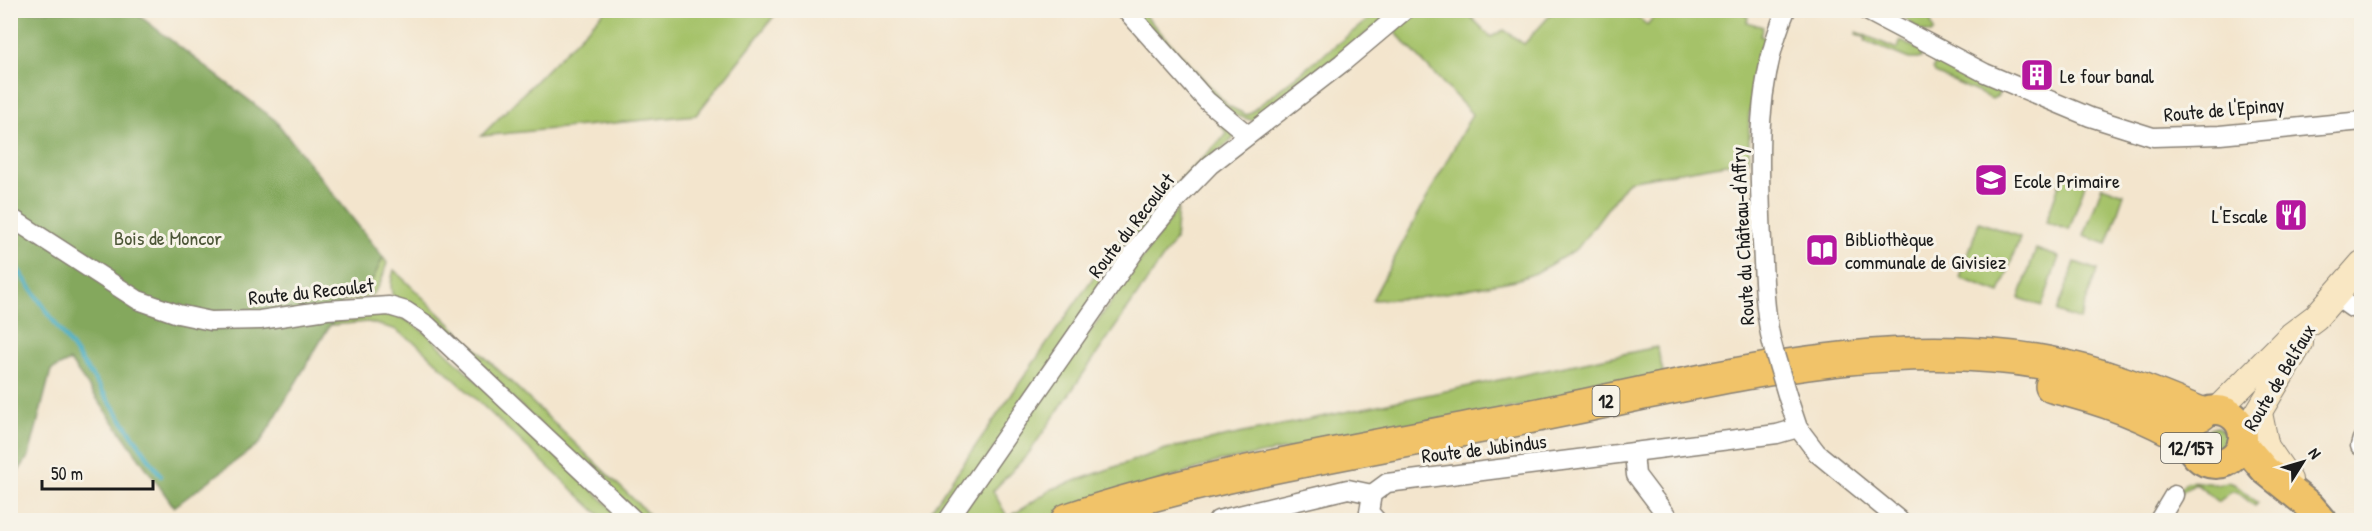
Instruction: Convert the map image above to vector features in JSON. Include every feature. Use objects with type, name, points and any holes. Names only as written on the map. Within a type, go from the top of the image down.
[{"type":"highway","name":"12","points":[[1068,520],[1177,488],[1293,462],[1759,369],[1864,356],[1944,354],[2045,363],[2104,376],[2202,421]]},
{"type":"highway","name":"12","points":[[1123,520],[1276,484],[1729,396],[1821,380],[1867,375],[1959,373],[2038,383],[2115,404],[2158,422],[2202,421]]},
{"type":"main road","name":"Route de Belfaux","points":[[2238,448],[2275,382],[2316,317],[2361,264]]},
{"type":"main road","name":"Route de Belfaux","points":[[2202,421],[2292,335],[2316,317]]},
{"type":"main road","name":"12/157","points":[[2238,448],[2216,465],[2200,460],[2191,450],[2202,421],[2228,413],[2237,421],[2238,448],[2257,481],[2311,516]]},
{"type":"main road","points":[[2259,413],[2262,435],[2269,452],[2311,516]]},
{"type":"street","points":[[1126,10],[1207,101],[1248,135]]},
{"type":"street","name":"Route du Recoulet","points":[[948,520],[1139,245],[1178,198],[1210,165],[1342,63],[1405,10]]},
{"type":"street","name":"Route du Château-d'Affry","points":[[1786,10],[1766,76],[1759,129],[1758,164],[1769,333],[1798,428],[1817,453],[1899,520]]},
{"type":"street","name":"Route de l'Epinay","points":[[1865,10],[1985,73],[2066,108],[2153,137],[2220,135],[2361,121]]},
{"type":"street","name":"Route du Recoulet","points":[[10,217],[138,300],[178,314],[211,321],[260,320],[327,310],[380,306],[406,311],[427,325],[634,520]]},
{"type":"street","points":[[2335,296],[2352,308],[2361,311]]},
{"type":"street","name":"Route de Jubindus","points":[[1372,494],[1387,483],[1777,434],[1798,428]]},
{"type":"street","points":[[1634,452],[1636,475],[1670,520]]},
{"type":"street","points":[[1218,520],[1348,489],[1372,494],[1369,512],[1376,520]]},
{"type":"street","points":[[2159,520],[2174,495]]},
{"type":"green space","name":"Bois de Moncor","points":[[11,11],[133,11],[275,120],[383,257],[373,279],[341,302],[342,313],[330,325],[260,443],[174,507],[70,361],[51,370],[29,456],[11,482]]},
{"type":"green space","points":[[605,11],[778,11],[696,115],[481,136]]},
{"type":"green space","points":[[1130,11],[1141,11],[1228,106],[1247,115],[1379,11],[1395,11],[1260,118],[1251,120],[1230,114]]},
{"type":"green space","points":[[1413,11],[1465,11],[1491,37],[1504,30],[1524,44],[1554,11],[1631,11],[1647,25],[1658,11],[1742,11],[1748,17],[1747,22],[1763,27],[1760,36],[1766,38],[1749,115],[1749,160],[1628,181],[1577,249],[1536,273],[1516,280],[1418,298],[1372,300],[1472,114],[1393,30]]},
{"type":"green space","points":[[1906,12],[1928,13],[1934,31],[1928,33],[1917,28],[1905,17]]},
{"type":"green space","points":[[1857,32],[1897,49],[1901,41],[1922,51],[1921,58],[1909,59],[1865,41],[1866,38],[1856,34]]},
{"type":"green space","points":[[1936,59],[2000,88],[1998,96],[1992,99],[1935,73],[1933,69]]},
{"type":"green space","points":[[1204,102],[1235,133],[1232,140],[1208,159],[941,520],[924,520],[1120,239],[1227,134]]},
{"type":"green space","points":[[2063,173],[2086,181],[2069,230],[2046,222]]},
{"type":"green space","points":[[2102,186],[2124,194],[2107,244],[2084,236]]},
{"type":"green space","points":[[1178,208],[1175,240],[1029,453],[993,491],[1008,518],[1052,489],[1166,449],[1657,347],[1665,380],[1217,462],[1045,520],[956,520]]},
{"type":"green space","points":[[1979,222],[2020,237],[2000,293],[1960,278]]},
{"type":"green space","points":[[2036,249],[2059,257],[2042,306],[2019,298]]},
{"type":"green space","points":[[383,257],[387,263],[377,289],[368,297],[341,302],[373,279]]},
{"type":"green space","points":[[2075,262],[2097,270],[2080,320],[2057,312]]},
{"type":"green space","points":[[394,270],[655,520],[643,520],[430,321],[398,303],[391,291]]},
{"type":"green space","points":[[377,312],[405,319],[427,334],[624,520],[605,520],[418,345],[394,329],[368,322],[330,325],[342,313]]},
{"type":"green space","points":[[2215,427],[2223,430],[2226,438],[2223,446],[2215,449],[2207,446],[2204,438],[2207,430]]},
{"type":"green space","points":[[2192,481],[2234,484],[2258,503],[2255,506],[2237,492],[2231,492],[2218,502],[2195,483],[2181,492],[2179,490],[2185,483]]},
{"type":"waterway","points":[[10,258],[161,476]]},
{"type":"place","name":"Le four banal","points":[[2037,75]]},
{"type":"place","name":"Ecole Primaire","points":[[1991,180]]},
{"type":"place","name":"L'Escale","points":[[2291,215]]},
{"type":"place","name":"Bibliothèque communale de Givisiez","points":[[1822,250]]}]
